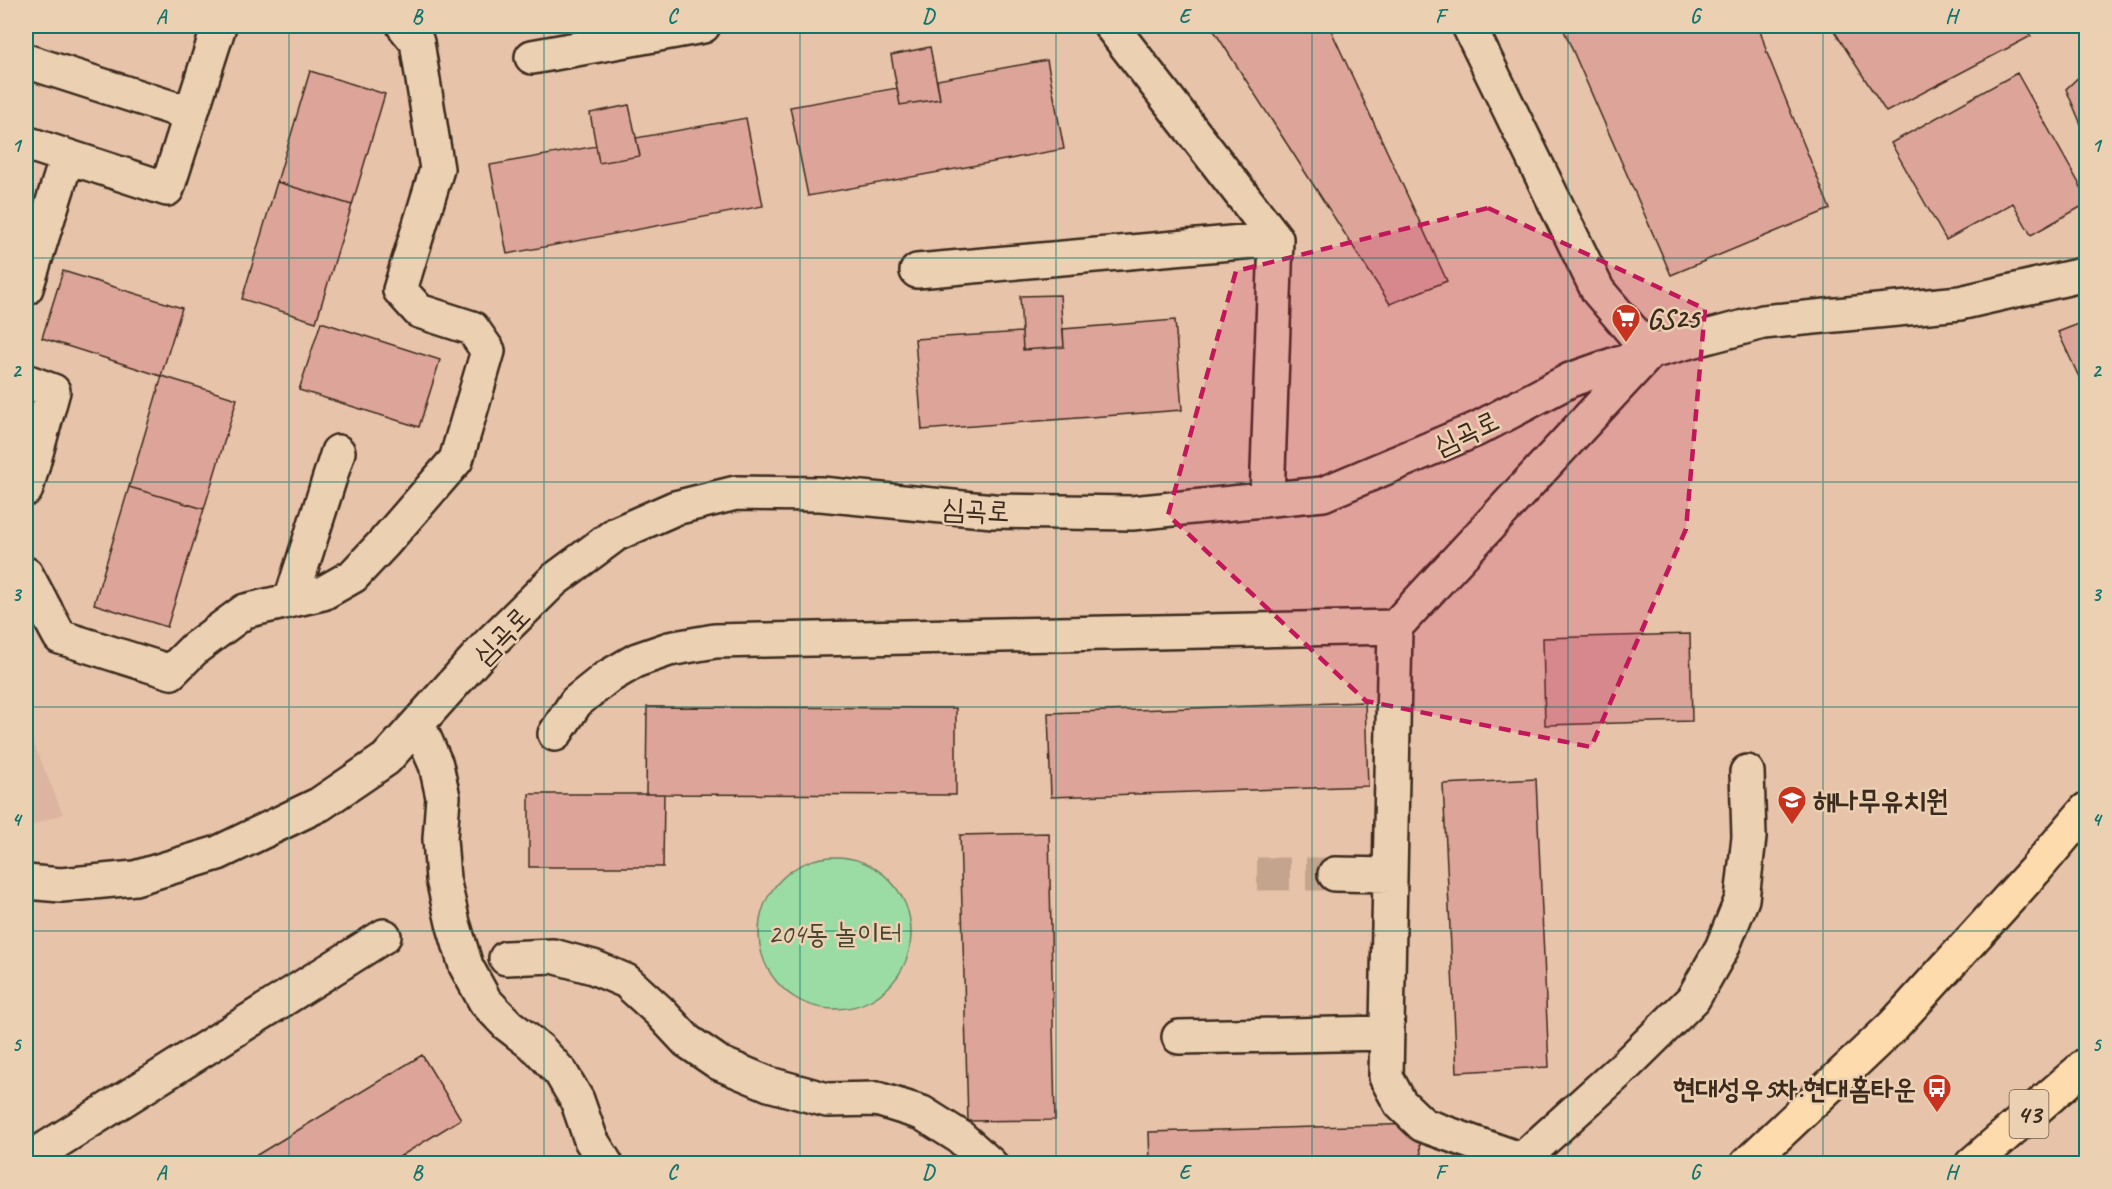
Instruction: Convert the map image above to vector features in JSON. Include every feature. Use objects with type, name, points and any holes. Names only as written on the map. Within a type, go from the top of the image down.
[{"type":"main road","points":[[1747,1164],[1893,1026],[2035,870],[2086,810]]},
{"type":"main road","name":"43","points":[[1972,1164],[2086,1065]]},
{"type":"street","points":[[26,143],[167,189],[219,26]]},
{"type":"street","points":[[26,574],[60,637],[171,672],[195,648],[245,610],[323,593],[353,576],[456,460],[488,351],[472,328],[419,311],[400,290],[436,169],[417,42],[404,26]]},
{"type":"street","points":[[532,57],[703,26]]},
{"type":"street","points":[[1111,26],[1276,239],[1267,499]]},
{"type":"street","points":[[1469,26],[1598,291],[1650,352],[1395,627],[1386,1077],[1400,1103],[1423,1125],[1521,1162],[1624,1067],[1693,999],[1722,948],[1742,899],[1749,837],[1747,772]]},
{"type":"street","points":[[26,61],[191,114]]},
{"type":"street","points":[[26,288],[68,157]]},
{"type":"street","points":[[917,271],[1276,239]]},
{"type":"street","name":"심곡로","points":[[26,882],[61,885],[135,878],[218,853],[320,804],[386,759],[488,645],[554,580],[616,534],[675,508],[736,493],[821,494],[993,511],[1132,513],[1323,494],[1477,429],[1570,380],[1650,352],[1763,322],[1960,303],[2086,274]]},
{"type":"street","points":[[26,381],[53,391],[26,489]]},
{"type":"street","points":[[291,600],[338,452]]},
{"type":"street","points":[[555,734],[576,702],[606,678],[637,660],[715,640],[1395,627]]},
{"type":"street","points":[[418,724],[436,765],[443,797],[440,839],[443,879],[466,966],[485,1001],[508,1025],[539,1049],[561,1074],[576,1100],[591,1140],[606,1164]]},
{"type":"street","points":[[1335,874],[1390,874]]},
{"type":"street","points":[[26,1161],[384,936]]},
{"type":"street","points":[[506,958],[553,956],[592,967],[626,981],[687,1041],[719,1063],[769,1084],[827,1100],[877,1099],[922,1113],[960,1137],[990,1164]]},
{"type":"street","points":[[1179,1037],[1387,1033]]},
{"type":"highlighted area","points":[[1488,208],[1705,309],[1686,529],[1591,747],[1366,701],[1168,515],[1236,271]]},
{"type":"shaded area","points":[[26,725],[63,814],[26,827]]},
{"type":"green space","name":"204동 놀이터","points":[[835,857],[864,863],[889,879],[905,904],[911,933],[905,962],[889,987],[864,1003],[835,1009],[806,1003],[781,987],[765,962],[759,933],[765,904],[781,879],[806,863]]},
{"type":"building","points":[[1211,26],[1329,26],[1447,281],[1390,304]]},
{"type":"building","points":[[1562,26],[1759,26],[1767,53],[1830,209],[1671,275]]},
{"type":"building","points":[[1831,26],[2022,26],[2031,36],[1886,112]]},
{"type":"building","points":[[930,47],[940,99],[900,105],[891,55]]},
{"type":"building","points":[[1047,60],[1064,149],[808,196],[790,107],[897,88],[900,105],[940,99],[937,80]]},
{"type":"building","points":[[2086,70],[2086,136],[2066,89]]},
{"type":"building","points":[[310,71],[385,94],[352,205],[277,182]]},
{"type":"building","points":[[2017,73],[2086,196],[2086,204],[2031,235],[2013,203],[1946,240],[1891,143]]},
{"type":"building","points":[[629,105],[640,156],[599,163],[590,113]]},
{"type":"building","points":[[746,118],[763,206],[507,254],[490,165],[596,146],[599,163],[640,156],[636,138]]},
{"type":"building","points":[[277,182],[352,205],[316,322],[242,299]]},
{"type":"building","points":[[63,271],[182,308],[161,376],[42,338]]},
{"type":"building","points":[[1060,295],[1064,347],[1023,350],[1020,296]]},
{"type":"building","points":[[1175,320],[1182,410],[922,430],[915,339],[1022,332],[1023,350],[1064,347],[1063,329]]},
{"type":"building","points":[[2086,321],[2086,392],[2058,332]]},
{"type":"building","points":[[321,322],[440,360],[419,427],[299,390]]},
{"type":"building","points":[[162,376],[237,399],[204,509],[129,487]]},
{"type":"building","points":[[129,487],[204,509],[167,627],[94,604]]},
{"type":"building","points":[[1690,634],[1692,721],[1545,725],[1543,638]]},
{"type":"building","points":[[1365,702],[1368,786],[1051,797],[1048,713]]},
{"type":"building","points":[[647,707],[956,708],[956,795],[646,794]]},
{"type":"building","points":[[1536,779],[1549,1067],[1457,1072],[1443,784]]},
{"type":"building","points":[[529,794],[664,794],[663,867],[529,867]]},
{"type":"building","points":[[1049,833],[1055,1120],[968,1121],[960,835]]},
{"type":"building","points":[[422,1055],[461,1119],[388,1164],[248,1164],[247,1161]]},
{"type":"building","points":[[1418,1124],[1422,1164],[1150,1164],[1149,1132]]},
{"type":"tunnel","points":[[1257,874],[1335,874]]},
{"type":"place","name":"GS25","points":[[1626,344]]},
{"type":"place","name":"해나무유치원","points":[[1792,826]]},
{"type":"place","name":"현대성우5차.현대홈타운","points":[[1937,1114]]}]
